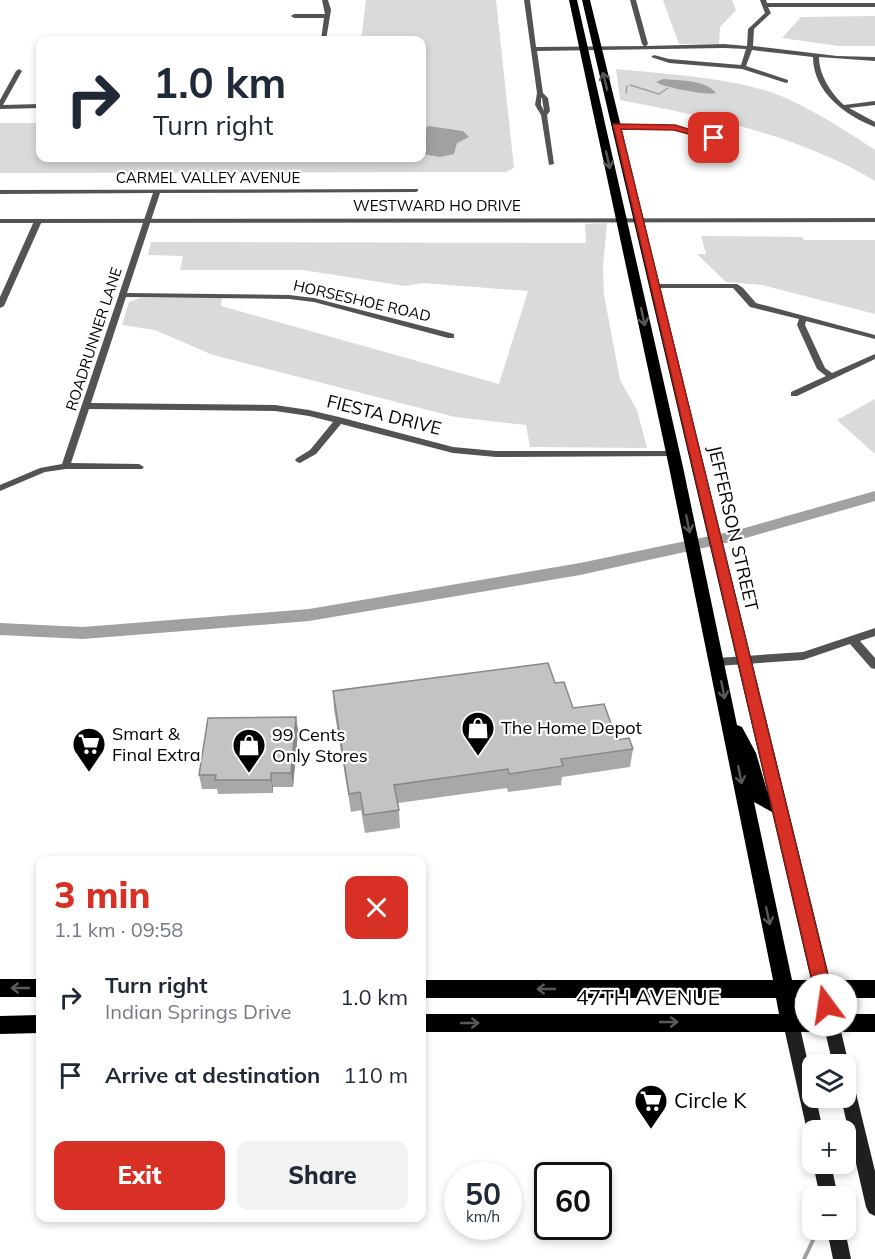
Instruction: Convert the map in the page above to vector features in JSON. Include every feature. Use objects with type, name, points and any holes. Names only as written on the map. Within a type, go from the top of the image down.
[{"type":"main road","points":[[573,0],[675,461],[813,1120]]},
{"type":"main road","name":"JEFFERSON STREET","points":[[585,0],[838,1054]]},
{"type":"main road","points":[[593,93],[604,109],[608,125],[616,126]]},
{"type":"main road","points":[[628,247],[640,263],[645,284],[654,286]]},
{"type":"main road","points":[[728,718],[748,753],[759,797],[778,807]]},
{"type":"main road","points":[[0,988],[36,988]]},
{"type":"main road","name":"47TH AVENUE","points":[[426,989],[875,989]]},
{"type":"main road","name":"47TH AVENUE","points":[[426,1023],[875,1023]]},
{"type":"main road","points":[[0,1025],[36,1024]]},
{"type":"main road","points":[[851,1108],[875,1207]]},
{"type":"main road","points":[[838,1240],[842,1259]]},
{"type":"street","points":[[324,36],[328,6],[325,0]]},
{"type":"street","points":[[527,0],[540,93],[537,98],[538,108],[544,115],[551,164]]},
{"type":"street","points":[[633,0],[645,44]]},
{"type":"street","points":[[743,67],[750,47],[751,29],[768,13],[764,2],[875,4]]},
{"type":"street","points":[[294,16],[327,16]]},
{"type":"street","points":[[596,46],[645,44],[682,46]]},
{"type":"street","points":[[534,47],[750,47],[816,56],[875,59]]},
{"type":"street","points":[[816,56],[815,65],[832,98],[841,107],[875,125]]},
{"type":"street","points":[[654,57],[669,61],[743,67],[786,81]]},
{"type":"street","points":[[19,70],[0,106],[36,106]]},
{"type":"street","points":[[841,107],[875,103]]},
{"type":"street","points":[[616,126],[675,127],[714,138]]},
{"type":"street","name":"CARMEL VALLEY AVENUE","points":[[0,192],[416,190]]},
{"type":"street","name":"ROADRUNNER LANE","points":[[66,466],[156,192]]},
{"type":"street","name":"WESTWARD HO DRIVE","points":[[0,221],[875,220]]},
{"type":"street","points":[[0,306],[38,221]]},
{"type":"street","points":[[654,286],[734,286],[742,291],[748,302],[753,305],[875,337]]},
{"type":"street","name":"HORSESHOE ROAD","points":[[123,295],[289,297],[314,300],[451,336]]},
{"type":"street","points":[[803,318],[802,327],[820,369],[833,377]]},
{"type":"street","points":[[794,394],[875,356]]},
{"type":"street","name":"FIESTA DRIVE","points":[[86,406],[275,408],[339,420],[453,450],[675,461]]},
{"type":"street","points":[[300,460],[313,452],[339,420]]},
{"type":"street","points":[[0,488],[44,470],[66,466],[139,467]]},
{"type":"street","points":[[717,662],[802,656],[875,633]]},
{"type":"street","points":[[853,640],[875,665]]},
{"type":"shaded area","points":[[366,0],[496,0],[514,168],[506,172],[0,173],[0,123],[36,123],[36,162],[426,162],[426,36],[362,36]]},
{"type":"shaded area","points":[[663,0],[732,0],[736,10],[720,27],[719,44],[679,44]]},
{"type":"shaded area","points":[[875,16],[875,46],[839,46],[782,38],[801,17]]},
{"type":"shaded area","points":[[616,69],[727,82],[749,86],[788,99],[833,123],[875,150],[875,181],[846,165],[783,139],[686,113],[620,100]]},
{"type":"shaded area","points":[[663,79],[699,83],[716,93],[686,90],[656,82]]},
{"type":"shaded area","points":[[428,126],[463,131],[469,137],[457,143],[454,154],[440,157],[426,155],[426,128]]},
{"type":"shaded area","points":[[607,223],[603,267],[604,295],[620,380],[637,410],[647,448],[530,447],[526,425],[455,417],[213,355],[155,330],[122,325],[129,302],[140,298],[222,298],[221,306],[499,384],[528,291],[423,283],[405,286],[303,270],[180,270],[183,256],[148,255],[151,242],[586,243],[585,224]]},
{"type":"shaded area","points":[[701,236],[875,240],[875,314],[762,285],[726,282],[697,254],[706,254]]},
{"type":"shaded area","points":[[875,399],[875,454],[837,420]]},
{"type":"building","name":"The Home Depot","points":[[548,663],[555,683],[564,682],[573,708],[604,704],[617,740],[629,738],[633,749],[561,759],[563,766],[509,774],[508,769],[394,785],[399,810],[364,815],[360,792],[349,794],[333,691]]},
{"type":"building","name":"99 Cents Only Stores","points":[[296,717],[291,773],[271,773],[271,780],[215,780],[216,775],[199,775],[208,718]]},
{"type":"waterway","points":[[630,85],[659,94],[668,88]]},
{"type":"waterway","points":[[626,93],[627,86]]},
{"type":"waterway","points":[[0,629],[83,633],[309,615],[580,569],[735,536],[875,496]]},
{"type":"waterway","points":[[804,1259],[813,1240]]},
{"type":"place","name":"The Home Depot","points":[[478,757]]},
{"type":"place","name":"Smart & Final Extra","points":[[89,773]]},
{"type":"place","name":"99 Cents Only Stores","points":[[249,774]]},
{"type":"place","name":"Circle K","points":[[651,1130]]},
{"type":"route","points":[[714,138],[675,127],[616,126],[745,674],[826,1005]]}]
